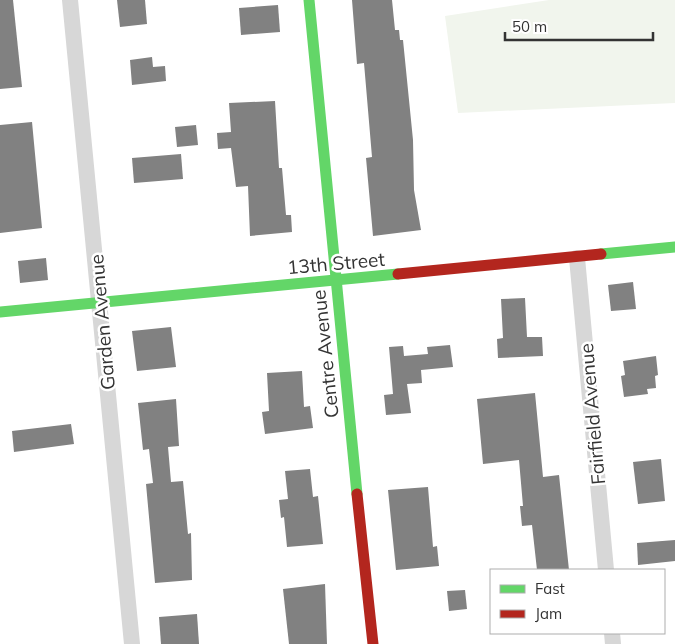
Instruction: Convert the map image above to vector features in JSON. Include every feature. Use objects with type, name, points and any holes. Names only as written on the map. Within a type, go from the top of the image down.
[{"type":"street","name":"Garden Avenue","points":[[70,0],[132,644]]},
{"type":"street","name":"Centre Avenue","points":[[309,0],[372,644]]},
{"type":"street","name":"13th Street","points":[[0,312],[577,258],[675,247]]},
{"type":"street","name":"Fairfield Avenue","points":[[577,258],[606,569]]},
{"type":"shaded area","points":[[549,0],[675,0],[675,103],[458,113],[445,16]]},
{"type":"building","points":[[0,0],[13,0],[22,87],[0,89]]},
{"type":"building","points":[[117,0],[145,0],[147,24],[120,27]]},
{"type":"building","points":[[352,0],[392,0],[395,30],[399,30],[400,40],[403,40],[413,140],[414,190],[421,230],[373,236],[366,158],[372,157],[364,63],[357,64]]},
{"type":"building","points":[[278,5],[280,32],[241,35],[239,8]]},
{"type":"building","points":[[152,57],[153,67],[165,66],[166,81],[132,85],[130,60]]},
{"type":"building","points":[[275,101],[279,168],[282,168],[286,215],[291,215],[292,232],[250,236],[248,186],[236,187],[231,148],[218,149],[217,133],[231,132],[229,103]]},
{"type":"building","points":[[32,122],[42,228],[0,233],[0,125]]},
{"type":"building","points":[[196,125],[198,145],[177,147],[175,127]]},
{"type":"building","points":[[181,154],[183,179],[134,183],[132,158]]},
{"type":"building","points":[[46,258],[48,280],[20,283],[18,261]]},
{"type":"building","points":[[633,282],[636,309],[611,311],[608,285]]},
{"type":"building","points":[[525,298],[527,337],[542,337],[543,356],[498,358],[497,339],[503,338],[501,299]]},
{"type":"building","points":[[171,327],[176,367],[137,371],[132,331]]},
{"type":"building","points":[[450,345],[453,367],[421,370],[422,383],[407,384],[411,413],[386,415],[384,395],[393,394],[389,347],[403,346],[404,356],[428,354],[427,347]]},
{"type":"building","points":[[656,356],[658,375],[655,376],[656,388],[647,389],[648,394],[624,397],[621,376],[625,375],[623,361]]},
{"type":"building","points":[[302,371],[304,407],[310,406],[313,428],[265,434],[262,412],[269,411],[267,373]]},
{"type":"building","points":[[535,393],[543,477],[559,475],[569,569],[537,569],[532,525],[522,526],[520,506],[523,506],[519,460],[483,464],[477,399]]},
{"type":"building","points":[[176,399],[179,446],[168,447],[171,482],[183,481],[188,534],[191,533],[192,580],[155,583],[146,484],[153,483],[149,449],[143,450],[138,403]]},
{"type":"building","points":[[71,424],[74,444],[14,452],[12,431]]},
{"type":"building","points":[[661,459],[665,501],[638,504],[633,462]]},
{"type":"building","points":[[310,469],[313,497],[318,496],[323,544],[287,547],[284,517],[281,518],[279,500],[288,499],[285,471]]},
{"type":"building","points":[[428,487],[433,547],[437,546],[439,566],[396,570],[388,490]]},
{"type":"building","points":[[675,540],[675,561],[638,565],[637,543]]},
{"type":"building","points":[[325,584],[327,644],[289,644],[283,589]]},
{"type":"building","points":[[465,590],[467,609],[449,611],[447,591]]},
{"type":"building","points":[[197,614],[199,644],[161,644],[159,617]]},
{"type":"traffic: fast","points":[[309,0],[357,494]]},
{"type":"traffic: fast","points":[[601,254],[675,247]]},
{"type":"traffic: fast","points":[[0,312],[398,274]]},
{"type":"traffic: jam","points":[[398,274],[601,254]]},
{"type":"traffic: jam","points":[[357,494],[373,644]]}]
